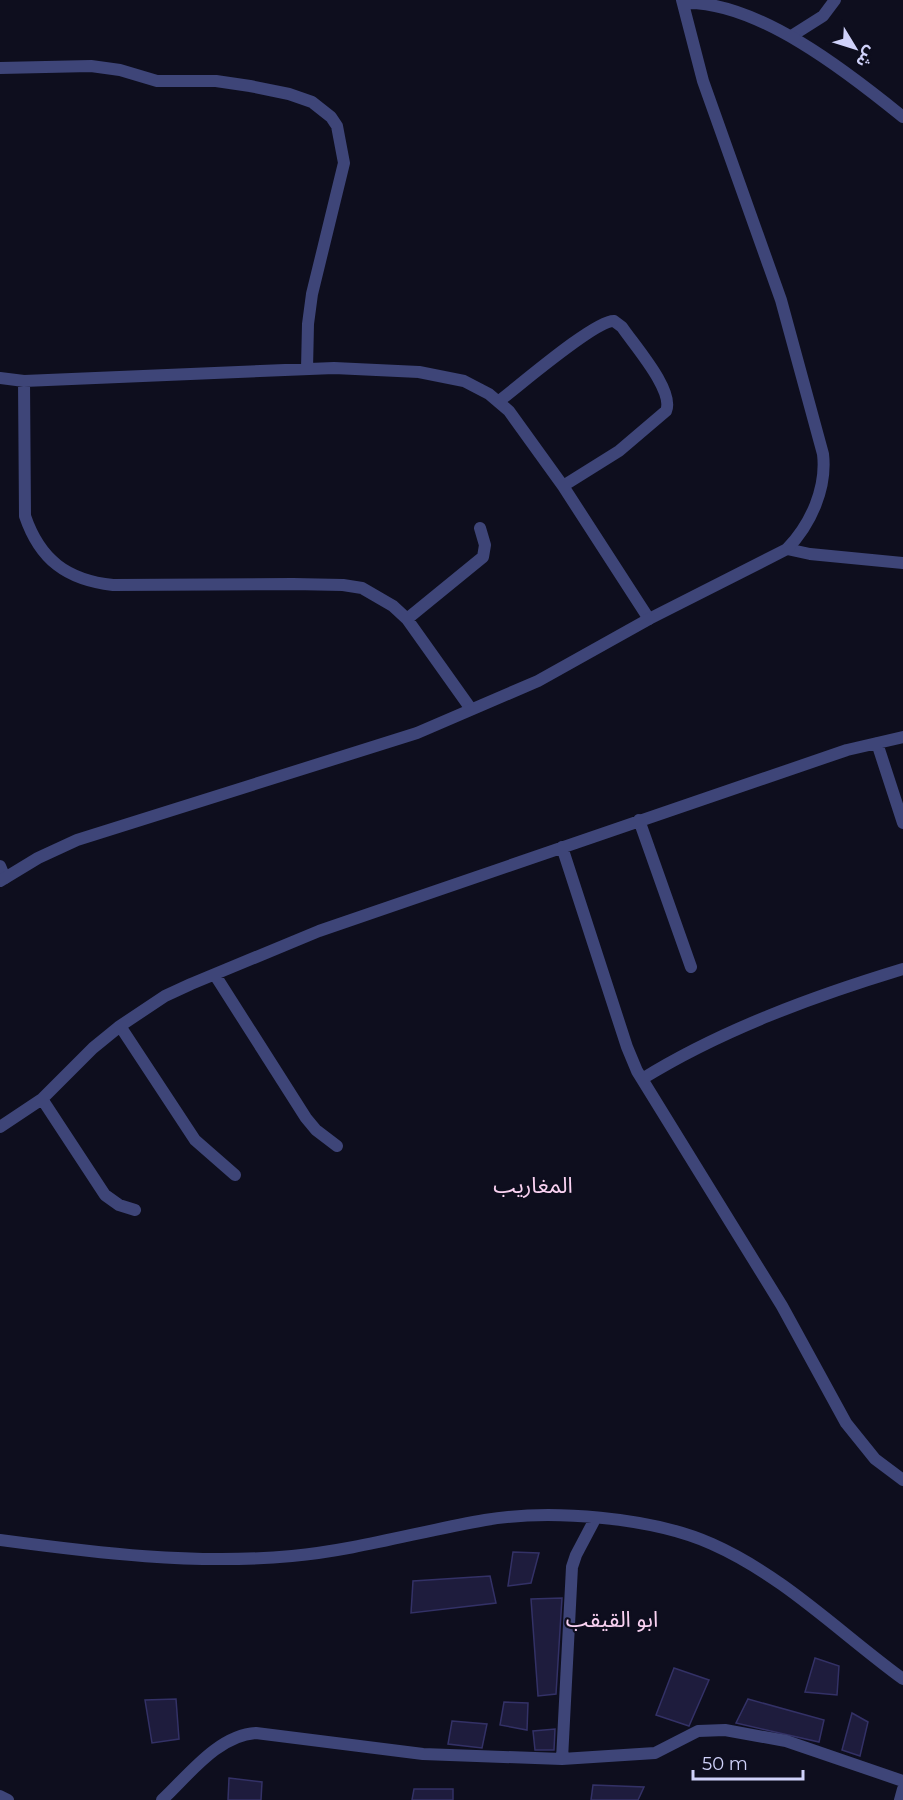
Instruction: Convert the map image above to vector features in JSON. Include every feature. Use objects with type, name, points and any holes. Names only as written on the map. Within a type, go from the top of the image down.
[{"type":"street","points":[[793,35],[823,16],[835,0]]},
{"type":"street","points":[[0,866],[3,880],[58,848],[105,830],[255,786],[417,733],[538,681],[649,619],[787,549],[802,531],[816,504],[824,476],[824,453],[784,309],[703,81],[683,2],[707,2],[733,6],[793,35],[822,54],[903,117]]},
{"type":"street","points":[[0,68],[91,66],[120,70],[158,81],[216,81],[250,86],[289,94],[312,102],[331,117],[337,126],[344,163],[312,294],[308,324],[307,369]]},
{"type":"street","points":[[499,401],[567,347],[604,323],[614,321],[622,327],[666,391],[669,405],[666,411],[619,451],[563,486]]},
{"type":"street","points":[[0,378],[24,381],[307,369],[419,372],[464,381],[499,401],[563,486],[649,619]]},
{"type":"street","points":[[24,381],[25,516],[31,534],[46,557],[59,567],[94,583],[113,585],[147,583],[343,585],[376,595],[407,619],[471,709]]},
{"type":"street","points":[[407,619],[483,557],[485,544],[480,528]]},
{"type":"street","points":[[787,549],[810,554],[903,563]]},
{"type":"street","points":[[0,1127],[42,1099],[93,1048],[120,1026],[165,996],[319,931],[847,750],[903,737]]},
{"type":"street","points":[[877,743],[903,823]]},
{"type":"street","points":[[639,820],[691,967]]},
{"type":"street","points":[[562,847],[627,1047],[642,1079],[782,1306],[846,1423],[875,1459],[903,1480]]},
{"type":"street","points":[[642,1079],[713,1040],[848,986],[903,969]]},
{"type":"street","points":[[215,975],[306,1118],[316,1130],[337,1146]]},
{"type":"street","points":[[120,1026],[195,1140],[235,1175]]},
{"type":"street","points":[[42,1099],[105,1195],[119,1205],[135,1210]]},
{"type":"street","points":[[0,1540],[186,1560],[308,1554],[496,1519],[540,1516],[595,1519],[669,1529],[710,1543],[740,1558],[822,1613],[866,1652],[903,1679]]},
{"type":"street","points":[[562,1759],[572,1567],[595,1519]]},
{"type":"street","points":[[162,1800],[215,1751],[245,1734],[270,1734],[423,1754],[562,1759],[655,1753],[698,1731],[724,1730],[786,1741],[903,1781]]},
{"type":"street","points":[[900,1800],[903,1789]]},
{"type":"street","points":[[0,1796],[8,1800]]},
{"type":"building","points":[[513,1552],[539,1553],[531,1583],[508,1586]]},
{"type":"building","points":[[490,1576],[496,1603],[411,1613],[413,1581]]},
{"type":"building","points":[[562,1598],[556,1694],[538,1696],[531,1599]]},
{"type":"building","points":[[815,1658],[839,1666],[837,1695],[805,1692]]},
{"type":"building","points":[[674,1668],[709,1680],[689,1726],[656,1715]]},
{"type":"building","points":[[176,1699],[179,1739],[152,1743],[145,1700]]},
{"type":"building","points":[[748,1699],[824,1720],[819,1742],[736,1723]]},
{"type":"building","points":[[504,1702],[528,1703],[527,1730],[500,1725]]},
{"type":"building","points":[[852,1713],[868,1722],[860,1756],[842,1750]]},
{"type":"building","points":[[452,1721],[487,1724],[482,1748],[448,1744]]},
{"type":"building","points":[[555,1729],[554,1750],[535,1750],[533,1731]]},
{"type":"building","points":[[229,1778],[262,1782],[261,1800],[228,1800]]},
{"type":"building","points":[[593,1785],[644,1787],[638,1800],[591,1800]]},
{"type":"building","points":[[414,1789],[453,1789],[453,1800],[412,1800]]},
{"type":"district","name":"المغاريب","points":[[533,1185]]},
{"type":"district","name":"ابو القيقب","points":[[612,1619]]}]
